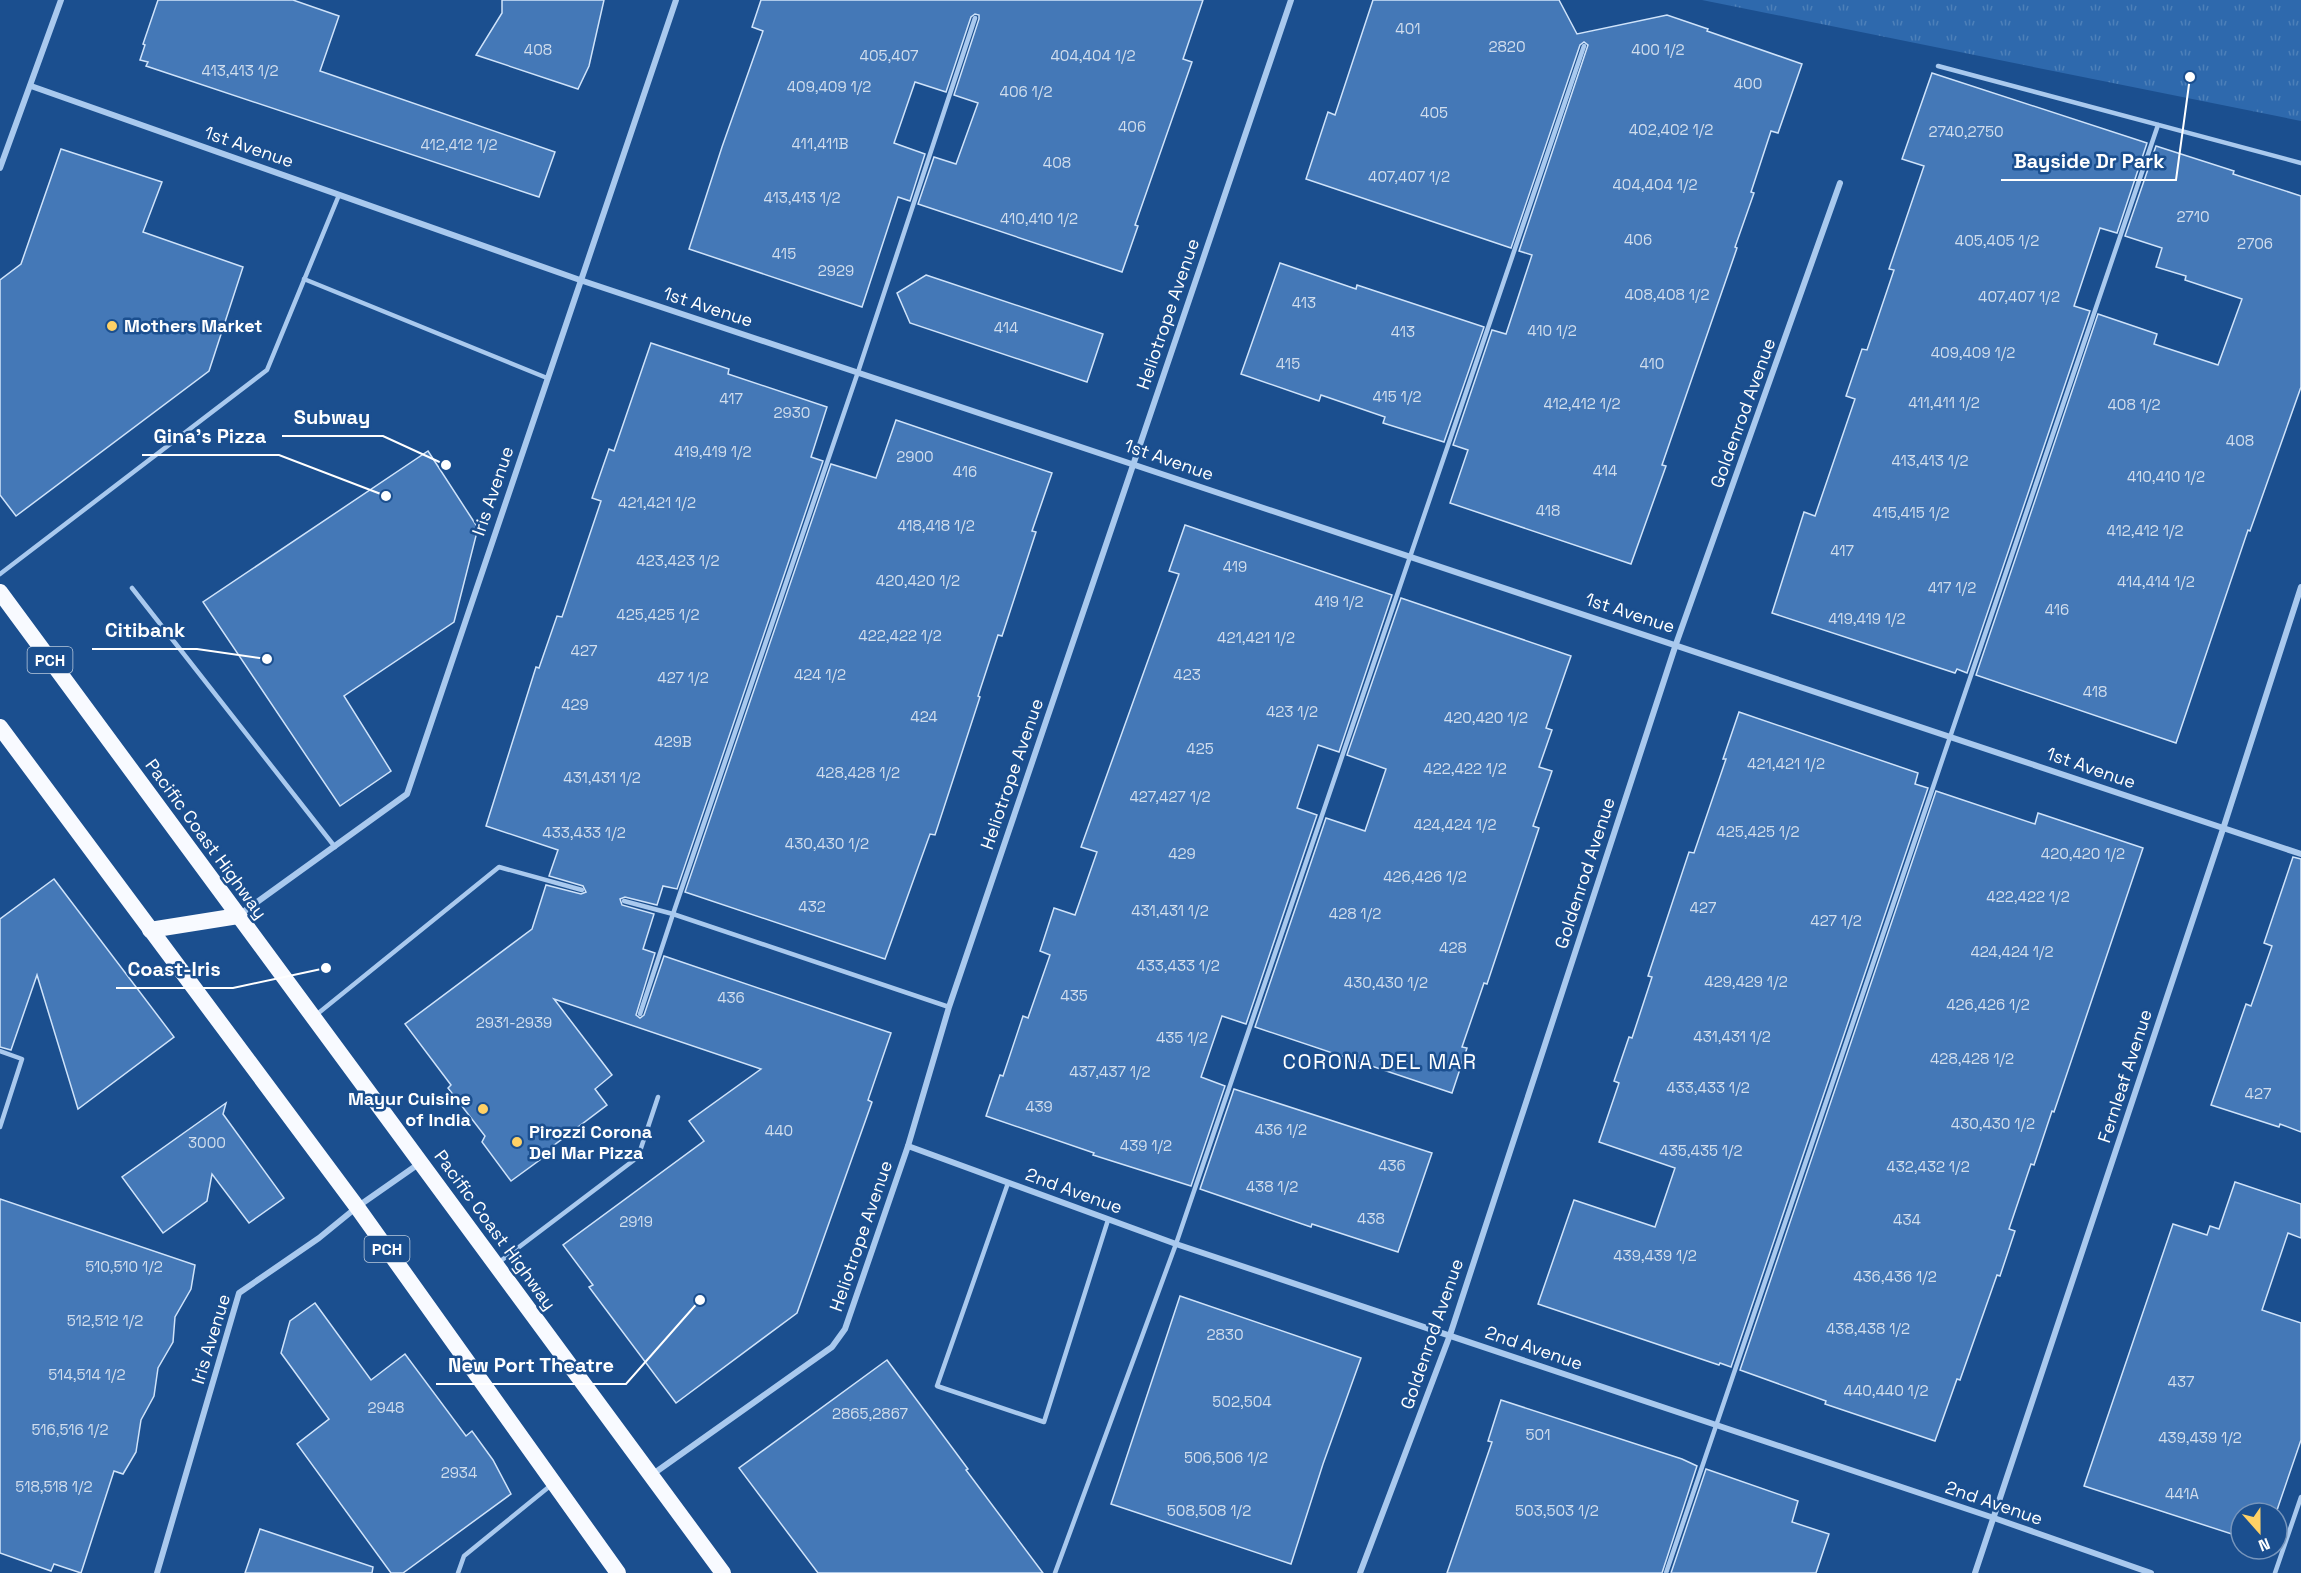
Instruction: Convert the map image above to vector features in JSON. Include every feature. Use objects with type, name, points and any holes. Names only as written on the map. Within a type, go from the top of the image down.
[{"type":"highway","name":"Pacific Coast Highway","points":[[0,592],[723,1573]]},
{"type":"highway","name":"PCH","points":[[0,727],[357,1207],[618,1573]]},
{"type":"highway","points":[[150,930],[238,916]]},
{"type":"street","points":[[0,168],[61,0]]},
{"type":"street","name":"Iris Avenue","points":[[238,916],[407,794],[676,0]]},
{"type":"street","name":"Heliotrope Avenue","points":[[651,1475],[832,1347],[845,1329],[908,1146],[949,1007],[1291,0]]},
{"type":"street","name":"1st Avenue","points":[[31,86],[580,280],[1951,735],[2301,854]]},
{"type":"street","name":"Goldenrod Avenue","points":[[1360,1573],[1450,1335],[1676,644],[1840,183]]},
{"type":"street","name":"Fernleaf Avenue","points":[[1975,1573],[2223,829],[2301,587]]},
{"type":"street","name":"2nd Avenue","points":[[908,1146],[1176,1244],[1716,1427],[1994,1518],[2151,1573]]},
{"type":"street","name":"Iris Avenue","points":[[157,1573],[239,1293],[319,1238],[357,1207],[420,1162]]},
{"type":"lane","points":[[640,1014],[858,372],[975,18]]},
{"type":"lane","points":[[1055,1573],[1176,1244],[1584,46]]},
{"type":"lane","points":[[1938,66],[2301,164]]},
{"type":"lane","points":[[1666,1573],[2158,125]]},
{"type":"lane","points":[[0,574],[267,370],[339,195]]},
{"type":"lane","points":[[304,279],[547,378]]},
{"type":"lane","points":[[132,588],[335,846]]},
{"type":"lane","points":[[313,1017],[499,867],[582,890]]},
{"type":"lane","points":[[624,901],[674,914],[949,1007]]},
{"type":"lane","points":[[0,1051],[22,1059],[0,1127]]},
{"type":"lane","points":[[496,1264],[638,1157],[657,1097]]},
{"type":"lane","points":[[1008,1183],[937,1386],[1044,1422],[1108,1220]]},
{"type":"lane","points":[[458,1573],[464,1556],[553,1484]]},
{"type":"lane","points":[[2275,1573],[2301,1497]]},
{"type":"green space","points":[[1702,0],[2301,0],[2301,121]]},
{"type":"building","points":[[158,0],[293,0],[339,16],[320,71],[555,152],[539,197],[146,66],[148,62],[140,60]]},
{"type":"building","points":[[502,0],[604,0],[589,66],[578,89],[476,55],[502,13]]},
{"type":"building","points":[[761,0],[1203,0],[1183,59],[1192,62],[1135,225],[1138,226],[1122,272],[918,204],[934,157],[956,164],[978,103],[954,95],[979,19],[979,15],[975,14],[971,17],[946,92],[915,82],[894,143],[925,154],[910,201],[898,197],[862,307],[689,249],[763,31],[752,27]]},
{"type":"building","points":[[1373,0],[1559,0],[1577,34],[1667,15],[1802,64],[1778,133],[1771,131],[1751,192],[1754,193],[1735,247],[1737,248],[1662,465],[1666,466],[1631,564],[1450,503],[1468,450],[1453,445],[1492,330],[1506,334],[1532,255],[1519,251],[1588,45],[1584,42],[1580,45],[1511,248],[1306,179],[1328,112],[1335,115]]},
{"type":"building","points":[[1932,73],[2147,143],[2117,233],[2100,228],[2074,306],[2090,311],[1967,673],[1957,669],[1955,673],[1772,613],[1804,512],[1815,516],[1855,399],[1846,396],[1862,349],[1867,350],[1894,270],[1889,269],[1924,166],[1902,159]]},
{"type":"building","points":[[2156,146],[2301,196],[2301,387],[2250,531],[2248,530],[2176,743],[1976,675],[2098,314],[2157,334],[2154,344],[2218,365],[2242,299],[2185,280],[2186,276],[2156,267],[2162,248],[2125,236]]},
{"type":"building","name":"Mothers Market","points":[[61,149],[162,182],[143,232],[243,267],[209,371],[16,516],[0,495],[0,280],[21,264]]},
{"type":"building","points":[[1280,263],[1356,289],[1357,285],[1484,327],[1444,442],[1383,423],[1385,417],[1321,395],[1319,401],[1241,374]]},
{"type":"building","points":[[926,275],[1103,334],[1087,382],[910,323],[897,293]]},
{"type":"building","points":[[651,343],[729,369],[728,374],[827,407],[811,457],[823,461],[677,889],[663,886],[657,905],[625,897],[620,899],[622,905],[654,914],[643,949],[655,953],[636,1015],[640,1018],[644,1015],[664,956],[891,1033],[868,1100],[872,1102],[797,1313],[676,1403],[589,1287],[593,1285],[563,1245],[704,1141],[689,1121],[761,1069],[554,999],[612,1075],[595,1089],[607,1105],[553,1146],[552,1151],[511,1181],[482,1142],[485,1136],[448,1088],[451,1085],[405,1024],[532,929],[546,885],[581,894],[586,892],[583,886],[549,876],[558,850],[486,826],[536,667],[539,668],[557,616],[562,617],[601,501],[592,498],[609,449],[614,451]]},
{"type":"building","points":[[896,420],[1052,473],[1032,531],[1036,532],[1002,636],[998,635],[935,835],[930,834],[885,959],[685,892],[831,464],[876,478]]},
{"type":"building","points":[[428,451],[478,528],[454,622],[344,696],[391,771],[340,806],[203,602]]},
{"type":"building","points":[[1185,525],[1392,595],[1339,752],[1318,745],[1297,808],[1317,815],[1246,1024],[1222,1016],[1201,1077],[1225,1086],[1191,1186],[1093,1155],[1094,1153],[986,1116],[1000,1075],[1003,1076],[1023,1016],[1028,1018],[1050,955],[1040,951],[1054,908],[1075,915],[1097,852],[1081,847],[1179,574],[1169,571]]},
{"type":"building","points":[[1401,598],[1571,656],[1546,728],[1552,730],[1539,767],[1552,771],[1533,826],[1539,828],[1487,984],[1484,983],[1462,1047],[1467,1048],[1452,1093],[1255,1027],[1326,818],[1365,831],[1386,769],[1347,755]]},
{"type":"building","points":[[1739,712],[1918,773],[1915,784],[1928,788],[1731,1367],[1720,1363],[1719,1365],[1538,1304],[1574,1200],[1655,1227],[1675,1168],[1599,1142],[1619,1083],[1614,1081],[1629,1037],[1632,1038],[1652,977],[1648,976],[1689,852],[1694,853],[1726,759],[1723,759]]},
{"type":"building","points":[[1936,791],[2035,824],[2038,813],[2143,848],[2054,1112],[2052,1111],[2034,1165],[2031,1164],[2009,1229],[2015,1231],[2000,1276],[1997,1275],[1960,1380],[1957,1379],[1935,1441],[1825,1404],[1826,1401],[1740,1370]]},
{"type":"building","points":[[2293,857],[2301,859],[2301,1132],[2211,1105],[2246,1004],[2251,1006],[2272,946],[2264,943]]},
{"type":"building","points":[[54,879],[174,1037],[78,1109],[37,975],[11,1050],[0,1047],[0,919]]},
{"type":"building","points":[[1234,1089],[1432,1153],[1398,1252],[1312,1224],[1311,1227],[1200,1189]]},
{"type":"building","points":[[226,1103],[223,1114],[284,1198],[249,1223],[212,1174],[207,1201],[163,1233],[122,1177]]},
{"type":"building","points":[[2235,1182],[2301,1204],[2301,1238],[2288,1233],[2262,1310],[2301,1323],[2301,1440],[2280,1501],[2229,1501],[2229,1533],[2084,1486],[2173,1224],[2207,1235],[2210,1226],[2219,1229]]},
{"type":"building","points":[[0,1199],[195,1265],[191,1289],[175,1317],[173,1342],[158,1368],[154,1396],[141,1420],[136,1452],[123,1474],[114,1471],[81,1573],[54,1564],[51,1571],[0,1553]]},
{"type":"building","points":[[1180,1296],[1361,1358],[1323,1464],[1291,1564],[1111,1504]]},
{"type":"building","points":[[315,1303],[371,1380],[405,1354],[466,1436],[472,1431],[493,1460],[511,1494],[403,1573],[391,1573],[297,1444],[329,1419],[281,1353],[290,1321]]},
{"type":"building","points":[[887,1360],[1043,1573],[818,1573],[739,1468]]},
{"type":"building","points":[[1501,1400],[1682,1459],[1697,1466],[1662,1573],[1447,1573],[1492,1442],[1488,1441]]},
{"type":"building","points":[[1706,1469],[1798,1501],[1792,1522],[1829,1534],[1816,1573],[1671,1573]]},
{"type":"building","points":[[260,1529],[373,1567],[372,1573],[245,1573]]},
{"type":"place","name":"Bayside Dr Park","points":[[2190,77]]},
{"type":"place","name":"Mothers Market","points":[[112,326]]},
{"type":"place","name":"Subway","points":[[446,465]]},
{"type":"place","name":"Gina's Pizza","points":[[386,496]]},
{"type":"place","name":"Citibank","points":[[267,659]]},
{"type":"place","name":"Coast-Iris","points":[[326,968]]},
{"type":"place","name":"Mayur Cuisine of India","points":[[483,1109]]},
{"type":"place","name":"Pirozzi Corona Del Mar Pizza","points":[[517,1142]]},
{"type":"place","name":"New Port Theatre","points":[[700,1300]]},
{"type":"district","name":"CORONA DEL MAR","points":[[1380,1062]]}]
